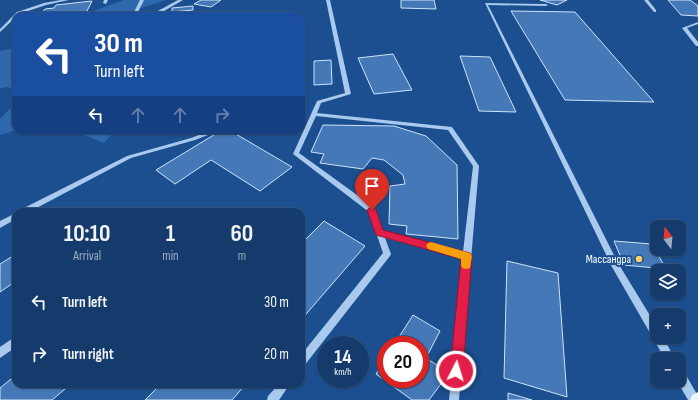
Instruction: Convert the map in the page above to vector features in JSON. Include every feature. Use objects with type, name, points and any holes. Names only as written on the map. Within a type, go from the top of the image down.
[{"type":"lane","points":[[21,12],[45,4],[67,0]]},
{"type":"lane","points":[[136,12],[142,0]]},
{"type":"lane","points":[[159,12],[181,0]]},
{"type":"lane","points":[[305,358],[387,254],[372,210],[296,154],[319,102],[348,94],[328,0]]},
{"type":"lane","points":[[646,0],[655,11]]},
{"type":"lane","points":[[546,5],[486,4],[615,265],[650,324]]},
{"type":"lane","points":[[0,31],[12,19]]},
{"type":"lane","points":[[698,23],[684,28],[698,45]]},
{"type":"lane","points":[[314,114],[450,128],[476,166],[454,400]]},
{"type":"lane","points":[[31,208],[129,157],[207,134]]},
{"type":"lane","points":[[0,225],[12,218]]},
{"type":"lane","points":[[379,233],[467,256]]},
{"type":"lane","points":[[0,352],[12,344]]},
{"type":"lane","points":[[686,385],[696,400]]},
{"type":"lane","points":[[272,400],[282,388]]},
{"type":"shaded area","points":[[124,0],[166,0],[128,12],[91,12]]},
{"type":"shaded area","points":[[12,49],[12,89],[8,87],[0,88],[0,51]]},
{"type":"shaded area","points":[[12,106],[12,131],[0,135],[0,119]]},
{"type":"shaded area","points":[[81,134],[112,134],[104,143]]},
{"type":"building","points":[[201,0],[221,0],[211,7],[194,4]]},
{"type":"building","points":[[401,0],[434,0],[436,9],[401,8]]},
{"type":"building","points":[[540,0],[567,0],[557,5]]},
{"type":"building","points":[[668,0],[690,0],[698,6],[698,16],[681,15]]},
{"type":"building","points":[[92,1],[87,11],[84,12],[43,12],[45,9],[54,8],[56,5]]},
{"type":"building","points":[[193,6],[193,10],[172,12],[172,8]]},
{"type":"building","points":[[511,11],[575,12],[654,102],[565,100]]},
{"type":"building","points":[[393,54],[412,90],[374,94],[358,58]]},
{"type":"building","points":[[460,56],[490,57],[516,112],[479,111]]},
{"type":"building","points":[[331,60],[332,84],[314,85],[314,61]]},
{"type":"building","points":[[323,125],[394,126],[426,136],[457,165],[458,239],[406,234],[407,226],[389,224],[390,186],[405,184],[403,175],[384,160],[372,158],[363,169],[320,163],[324,154],[311,152]]},
{"type":"building","points":[[215,134],[236,134],[292,167],[260,191],[211,160],[175,184],[156,170]]},
{"type":"building","points":[[324,221],[365,246],[305,315],[305,240]]},
{"type":"building","points":[[614,241],[650,244],[650,256],[659,256],[663,264],[650,264],[650,267],[624,265]]},
{"type":"building","points":[[12,256],[12,284],[0,292],[0,264]]},
{"type":"building","points":[[507,261],[558,273],[567,397],[504,378]]},
{"type":"building","points":[[413,315],[440,331],[429,352],[429,336],[400,336]]},
{"type":"building","points":[[429,360],[449,373],[429,400],[412,400],[395,388],[429,388]]},
{"type":"building","points":[[12,378],[12,388],[66,388],[52,400],[0,400],[0,388]]},
{"type":"building","points":[[157,388],[242,388],[232,400],[145,400]]},
{"type":"building","points":[[508,393],[532,400],[508,400]]},
{"type":"slow traffic","points":[[431,246],[467,256],[466,265]]},
{"type":"place","name":"Массандра","points":[[639,259]]},
{"type":"route","points":[[372,210],[379,233],[467,256],[456,371]]}]
